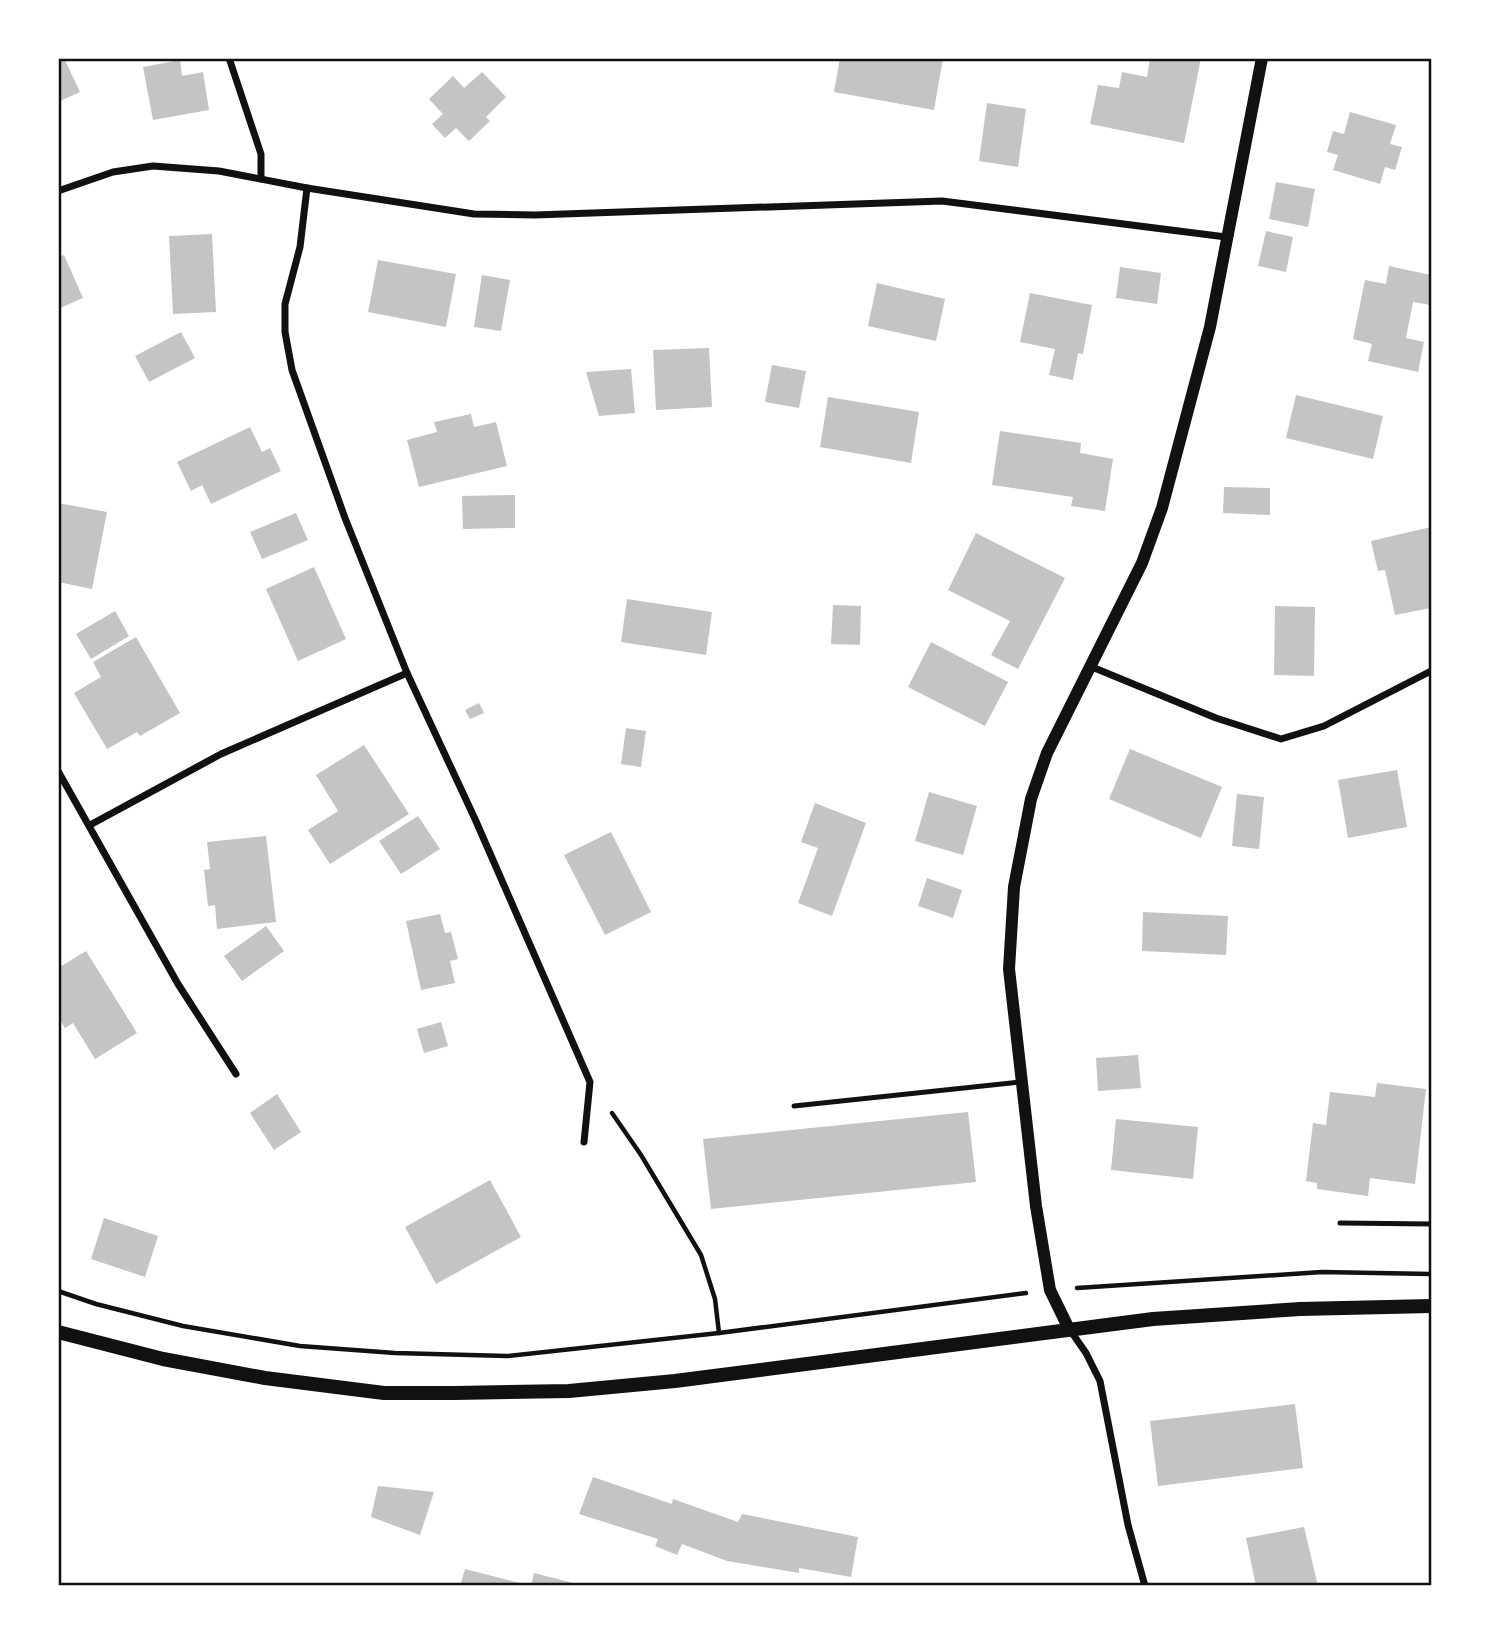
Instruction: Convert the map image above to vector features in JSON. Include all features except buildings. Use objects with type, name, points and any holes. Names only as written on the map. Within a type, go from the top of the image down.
[{"type":"main road","points":[[58,1332],[163,1359],[265,1378],[384,1393],[455,1394],[569,1391],[675,1381],[1153,1319],[1300,1309],[1431,1306]]},
{"type":"street","points":[[229,58],[261,154],[261,179]]},
{"type":"street","points":[[1145,1586],[1128,1525],[1100,1381],[1086,1353],[1069,1329],[1050,1290],[1036,1206],[1009,969],[1014,887],[1031,799],[1047,753],[1142,563],[1161,508],[1210,327],[1262,58]]},
{"type":"street","points":[[58,191],[113,172],[153,166],[219,172],[307,188],[486,214],[535,215],[942,201],[1226,237]]},
{"type":"street","points":[[307,188],[299,247],[285,304],[285,332],[292,370],[345,518],[407,673],[590,1082],[584,1142]]},
{"type":"street","points":[[1092,667],[1216,718],[1281,739],[1324,726],[1431,671]]},
{"type":"street","points":[[90,825],[221,754],[407,673]]},
{"type":"street","points":[[58,771],[178,984],[236,1074]]},
{"type":"lane","points":[[793,1106],[1021,1082]]},
{"type":"lane","points":[[1340,1223],[1431,1224]]},
{"type":"path","points":[[590,1082],[641,1155],[701,1255],[715,1299],[719,1333]]},
{"type":"path","points":[[58,1291],[96,1304],[183,1326],[300,1346],[394,1353],[506,1356],[719,1333],[1050,1290],[1322,1272],[1431,1274]]}]
